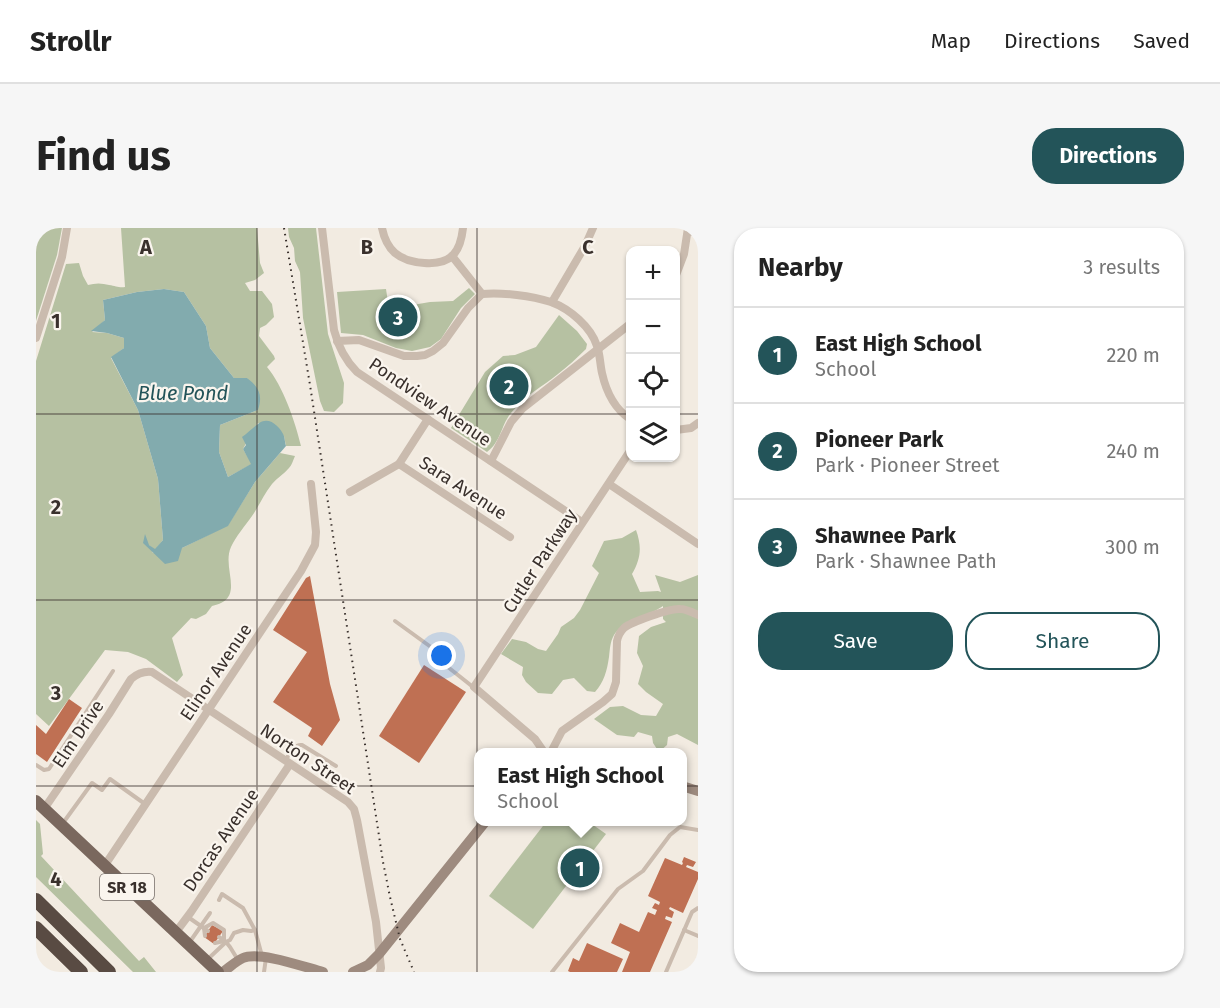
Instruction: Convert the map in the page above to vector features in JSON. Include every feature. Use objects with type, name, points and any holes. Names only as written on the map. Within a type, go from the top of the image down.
[{"type":"highway","points":[[36,892],[78,941]]},
{"type":"highway","points":[[36,900],[109,972]]},
{"type":"highway","points":[[36,928],[81,972]]},
{"type":"highway","points":[[36,942],[75,972]]},
{"type":"main road","name":"SR 18","points":[[40,805],[218,972]]},
{"type":"street","points":[[36,338],[62,257],[67,228]]},
{"type":"street","name":"Pondview Avenue","points":[[322,228],[334,330],[337,341],[350,365],[357,372],[582,522]]},
{"type":"street","points":[[382,228],[390,248],[404,258],[433,263],[452,256],[457,250],[463,228]]},
{"type":"street","points":[[552,302],[585,246],[592,228]]},
{"type":"street","points":[[680,264],[687,231]]},
{"type":"street","points":[[452,256],[482,294]]},
{"type":"street","points":[[337,341],[358,340],[404,356],[417,357],[443,344],[468,308],[482,294],[517,296],[552,302],[565,309],[584,325],[594,338],[607,388],[620,411],[626,416]]},
{"type":"street","points":[[491,461],[511,422],[523,408],[626,327]]},
{"type":"street","points":[[350,492],[399,464],[428,419]]},
{"type":"street","points":[[680,429],[691,428],[698,423]]},
{"type":"street","name":"Cutler Parkway","points":[[474,687],[626,457]]},
{"type":"street","name":"Sara Avenue","points":[[399,464],[510,537]]},
{"type":"street","name":"Elinor Avenue","points":[[105,865],[279,606],[313,551],[316,532],[311,484]]},
{"type":"street","points":[[609,484],[698,544]]},
{"type":"street","points":[[554,748],[562,732],[612,694],[616,682],[618,635],[624,628],[674,609],[688,610],[698,615]]},
{"type":"street","name":"Norton Street","points":[[136,675],[146,671],[152,672],[348,802],[354,809],[376,922],[380,972]]},
{"type":"street","name":"Elm Drive","points":[[40,805],[110,714],[128,683],[136,675]]},
{"type":"street","points":[[474,687],[535,739],[541,748]]},
{"type":"street","name":"Dorcas Avenue","points":[[176,932],[287,763]]},
{"type":"street","points":[[353,972],[368,965],[379,954],[482,826]]},
{"type":"street","points":[[223,972],[238,961],[250,956],[264,957],[323,972]]},
{"type":"lane","points":[[687,231],[698,235]]},
{"type":"lane","points":[[395,621],[435,650],[434,656],[474,687]]},
{"type":"lane","points":[[36,765],[44,770],[49,769],[113,671]]},
{"type":"lane","points":[[287,763],[299,744],[336,766]]},
{"type":"lane","points":[[61,825],[92,783],[102,790],[110,779],[146,804]]},
{"type":"lane","points":[[552,972],[618,890],[643,871],[670,835],[680,826],[698,830]]},
{"type":"lane","points":[[219,900],[222,894],[243,908],[264,957],[264,972]]},
{"type":"lane","points":[[666,972],[692,912],[698,908]]},
{"type":"lane","points":[[205,936],[204,928],[210,913]]},
{"type":"lane","points":[[188,917],[204,928]]},
{"type":"lane","points":[[189,944],[204,928],[213,923],[224,930],[238,961]]},
{"type":"lane","points":[[207,960],[229,941],[234,933],[243,930],[253,931]]},
{"type":"lane","points":[[684,930],[698,936]]},
{"type":"lane","points":[[244,937],[253,931]]},
{"type":"lane","points":[[219,938],[229,941]]},
{"type":"lane","points":[[215,943],[229,941]]},
{"type":"green space","points":[[36,228],[62,228],[57,255],[36,321]]},
{"type":"green space","points":[[121,228],[257,228],[260,263],[264,273],[255,280],[245,283],[250,291],[262,291],[272,304],[274,317],[260,328],[259,336],[274,356],[275,359],[267,367],[288,404],[301,446],[286,446],[284,436],[258,423],[243,449],[252,464],[228,477],[219,452],[220,425],[258,410],[247,378],[234,378],[210,348],[206,326],[184,292],[164,289],[137,292],[103,300],[105,320],[92,332],[124,338],[124,348],[111,358],[138,410],[158,479],[163,540],[155,550],[149,545],[153,553],[182,548],[228,525],[255,482],[280,453],[295,456],[290,467],[269,488],[231,547],[229,565],[231,590],[228,597],[212,606],[206,614],[196,619],[191,618],[172,638],[183,675],[177,682],[146,659],[128,652],[105,650],[49,726],[36,714],[36,361],[66,264],[79,263],[88,285],[125,287]]},
{"type":"green space","points":[[288,228],[316,228],[328,334],[344,383],[343,403],[334,412],[324,411],[320,401],[303,318],[300,272],[295,261]]},
{"type":"green space","points":[[469,288],[475,294],[461,308],[441,339],[430,347],[412,351],[396,348],[363,335],[341,333],[337,292],[386,289],[389,309],[430,302],[453,301]]},
{"type":"green space","points":[[559,315],[577,331],[587,344],[586,349],[516,407],[492,448],[487,452],[451,428],[485,372],[503,356],[515,355],[536,347]]},
{"type":"green space","points":[[636,530],[640,552],[632,574],[640,592],[661,592],[655,575],[680,582],[698,575],[698,611],[692,616],[698,618],[698,745],[677,734],[668,737],[667,745],[664,748],[656,748],[652,736],[638,732],[634,737],[617,735],[594,719],[610,707],[623,706],[641,715],[656,716],[663,704],[638,684],[643,666],[637,653],[639,636],[651,627],[666,622],[663,619],[663,606],[623,626],[614,635],[605,676],[595,692],[587,691],[574,678],[563,680],[552,694],[538,693],[526,682],[522,675],[523,667],[501,654],[512,639],[526,642],[546,651],[561,627],[574,618],[580,610],[599,573],[592,566],[604,541],[622,538]]},
{"type":"green space","points":[[36,820],[40,824],[43,854],[41,856],[139,961],[144,957],[156,972],[133,972],[36,877]]},
{"type":"green space","points":[[543,826],[595,826],[606,834],[533,929],[489,896]]},
{"type":"water","name":"Blue Pond","points":[[164,289],[184,292],[206,326],[210,348],[234,378],[247,378],[259,392],[258,410],[220,425],[219,452],[228,477],[251,464],[243,449],[246,445],[242,437],[262,422],[270,421],[277,425],[284,436],[286,446],[255,482],[228,526],[182,548],[178,561],[165,564],[143,543],[145,534],[149,545],[155,549],[163,540],[158,479],[138,410],[111,357],[124,348],[124,338],[91,331],[105,320],[103,300],[137,292]]},
{"type":"building","points":[[310,576],[330,684],[340,720],[322,746],[308,736],[312,728],[273,702],[307,652],[273,630],[306,578]]},
{"type":"building","points":[[424,665],[466,692],[419,763],[379,736]]},
{"type":"building","points":[[69,699],[82,708],[47,762],[36,754],[36,725],[46,734]]},
{"type":"building","points":[[684,857],[696,862],[693,867],[687,865],[686,867],[698,872],[698,879],[683,913],[670,907],[669,909],[674,912],[672,918],[666,916],[665,919],[672,922],[650,972],[622,972],[630,952],[611,943],[620,923],[639,932],[648,912],[655,915],[657,910],[652,908],[655,903],[659,905],[660,902],[648,896],[665,858],[682,865]]},
{"type":"building","points":[[212,925],[223,931],[214,944],[204,937]]},
{"type":"building","points":[[587,943],[623,959],[617,972],[568,971],[573,958],[579,961]]},
{"type":"railway","points":[[284,228],[383,862],[400,939],[414,972]]},
{"type":"place","name":"Shawnee Park","points":[[398,317]]},
{"type":"place","name":"Pioneer Park","points":[[509,386]]},
{"type":"place","name":"East High School","points":[[580,868]]}]
